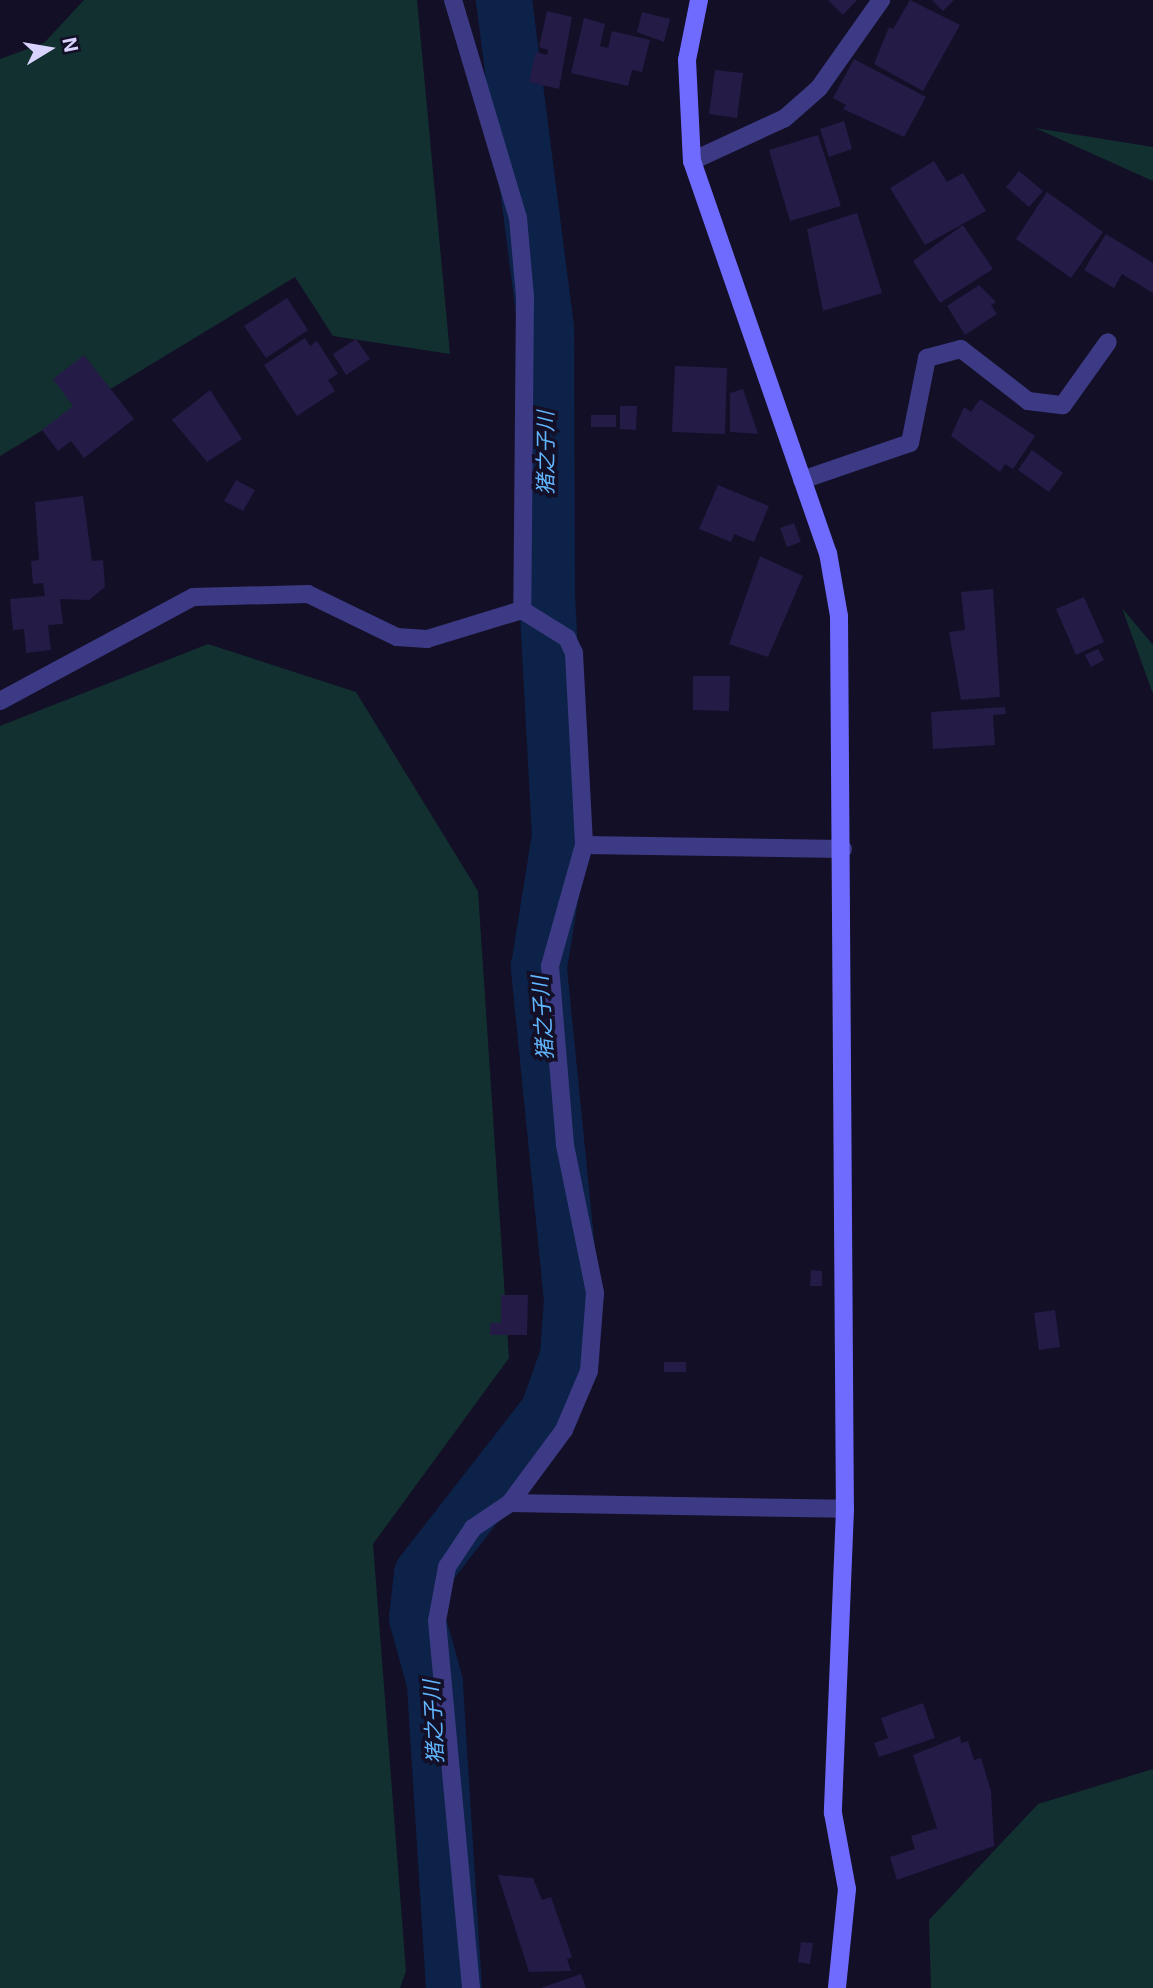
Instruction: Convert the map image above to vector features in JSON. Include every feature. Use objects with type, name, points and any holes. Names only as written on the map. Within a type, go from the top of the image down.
[{"type":"street","points":[[453,0],[518,218],[526,297],[529,614]]},
{"type":"street","points":[[698,0],[687,60],[692,161],[828,554],[839,616],[843,849],[845,1509],[834,1813],[847,1889],[837,1988]]},
{"type":"street","points":[[692,161],[785,118],[819,88],[881,0]]},
{"type":"street","points":[[802,480],[909,443],[928,358],[961,349],[1028,401],[1063,405],[1108,342]]},
{"type":"street","points":[[0,701],[193,597],[308,594],[397,637],[427,639],[529,614],[567,638],[574,653],[584,845],[550,966],[565,1145],[595,1293],[589,1371],[564,1430],[510,1503],[473,1528],[447,1567],[437,1621],[471,1988]]},
{"type":"street","points":[[584,845],[843,849]]},
{"type":"street","points":[[510,1503],[845,1509]]},
{"type":"green space","points":[[84,0],[417,0],[450,354],[333,336],[295,277],[0,456],[0,59],[44,43]]},
{"type":"green space","points":[[1035,128],[1153,147],[1153,181]]},
{"type":"green space","points":[[1122,608],[1153,645],[1153,694]]},
{"type":"green space","points":[[208,644],[356,692],[478,891],[509,1358],[373,1544],[406,1971],[400,1988],[0,1988],[0,726]]},
{"type":"green space","points":[[1153,1769],[1153,1988],[931,1988],[929,1920],[1038,1804]]},
{"type":"building","points":[[828,0],[857,0],[843,15]]},
{"type":"building","points":[[910,0],[960,25],[923,91],[874,64],[889,27],[893,29]]},
{"type":"building","points":[[932,0],[954,0],[943,11]]},
{"type":"building","points":[[547,11],[572,17],[559,89],[529,82],[536,52],[547,55],[548,50],[539,47]]},
{"type":"building","points":[[642,12],[670,19],[664,42],[637,32]]},
{"type":"building","points":[[584,18],[605,24],[600,46],[608,48],[612,31],[650,40],[642,72],[632,70],[628,86],[571,73]]},
{"type":"building","points":[[854,59],[926,97],[904,137],[843,109],[846,105],[833,98]]},
{"type":"building","points":[[715,70],[743,73],[737,118],[709,114]]},
{"type":"building","points":[[844,121],[852,149],[829,157],[820,129]]},
{"type":"building","points":[[818,135],[841,206],[790,221],[769,150]]},
{"type":"building","points":[[934,161],[947,182],[963,173],[986,211],[925,245],[890,188]]},
{"type":"building","points":[[1019,171],[1043,191],[1029,207],[1006,187]]},
{"type":"building","points":[[1047,192],[1103,232],[1071,278],[1016,239]]},
{"type":"building","points":[[857,213],[882,293],[823,311],[807,229]]},
{"type":"building","points":[[963,225],[993,269],[940,303],[913,261]]},
{"type":"building","points":[[1106,234],[1153,263],[1153,293],[1122,274],[1114,288],[1084,270]]},
{"type":"building","points":[[979,285],[996,302],[991,305],[997,314],[965,335],[947,306]]},
{"type":"building","points":[[287,298],[308,330],[266,358],[244,326]]},
{"type":"building","points":[[305,338],[310,346],[317,341],[338,374],[328,380],[335,391],[297,416],[264,365]]},
{"type":"building","points":[[356,339],[370,359],[346,375],[333,354]]},
{"type":"building","points":[[84,355],[134,419],[84,458],[71,441],[58,451],[42,430],[73,406],[53,379]]},
{"type":"building","points":[[675,366],[727,368],[725,434],[672,432]]},
{"type":"building","points":[[743,389],[758,434],[730,432],[730,393]]},
{"type":"building","points":[[210,390],[242,439],[207,462],[172,420]]},
{"type":"building","points":[[980,399],[1035,436],[1013,469],[1005,464],[1000,472],[951,436],[964,407],[971,412]]},
{"type":"building","points":[[620,406],[637,406],[636,430],[620,429]]},
{"type":"building","points":[[591,415],[616,415],[616,427],[591,427]]},
{"type":"building","points":[[1032,450],[1063,473],[1049,492],[1018,470]]},
{"type":"building","points":[[236,480],[255,490],[243,511],[224,501]]},
{"type":"building","points":[[718,485],[769,506],[754,542],[734,534],[731,542],[699,529]]},
{"type":"building","points":[[83,496],[92,561],[103,560],[105,587],[89,600],[60,599],[63,624],[48,625],[51,650],[26,653],[24,629],[13,630],[10,599],[45,596],[43,583],[33,584],[31,561],[39,560],[35,502]]},
{"type":"building","points":[[794,523],[801,542],[787,547],[780,528]]},
{"type":"building","points":[[760,556],[803,576],[768,657],[729,644]]},
{"type":"building","points":[[993,589],[1000,697],[961,700],[949,632],[965,630],[961,592]]},
{"type":"building","points":[[1084,597],[1104,642],[1076,655],[1056,609]]},
{"type":"building","points":[[1098,649],[1104,660],[1091,667],[1085,655]]},
{"type":"building","points":[[693,676],[730,676],[729,711],[693,710]]},
{"type":"building","points":[[1005,707],[1006,714],[993,715],[995,745],[933,749],[931,712]]},
{"type":"building","points":[[811,1270],[822,1271],[822,1286],[810,1286]]},
{"type":"building","points":[[501,1295],[528,1295],[527,1335],[490,1335],[490,1323],[501,1323]]},
{"type":"building","points":[[1055,1310],[1060,1347],[1039,1350],[1034,1313]]},
{"type":"building","points":[[664,1362],[686,1362],[686,1372],[664,1372]]},
{"type":"building","points":[[923,1703],[935,1738],[879,1757],[874,1743],[888,1738],[881,1718]]},
{"type":"building","points":[[960,1736],[961,1743],[968,1741],[974,1760],[981,1758],[991,1791],[994,1846],[897,1880],[890,1857],[915,1849],[911,1836],[937,1828],[913,1755]]},
{"type":"building","points":[[498,1875],[533,1878],[542,1900],[551,1897],[572,1957],[567,1959],[571,1971],[529,1972]]},
{"type":"building","points":[[801,1942],[813,1943],[810,1964],[798,1962]]},
{"type":"building","points":[[581,1974],[586,1988],[541,1988]]},
{"type":"waterway","name":"猪之子川","points":[[454,1988],[435,1683],[417,1618],[422,1574],[548,1412],[568,1356],[572,1300],[539,967],[560,836],[547,598],[546,328],[504,0]]}]
